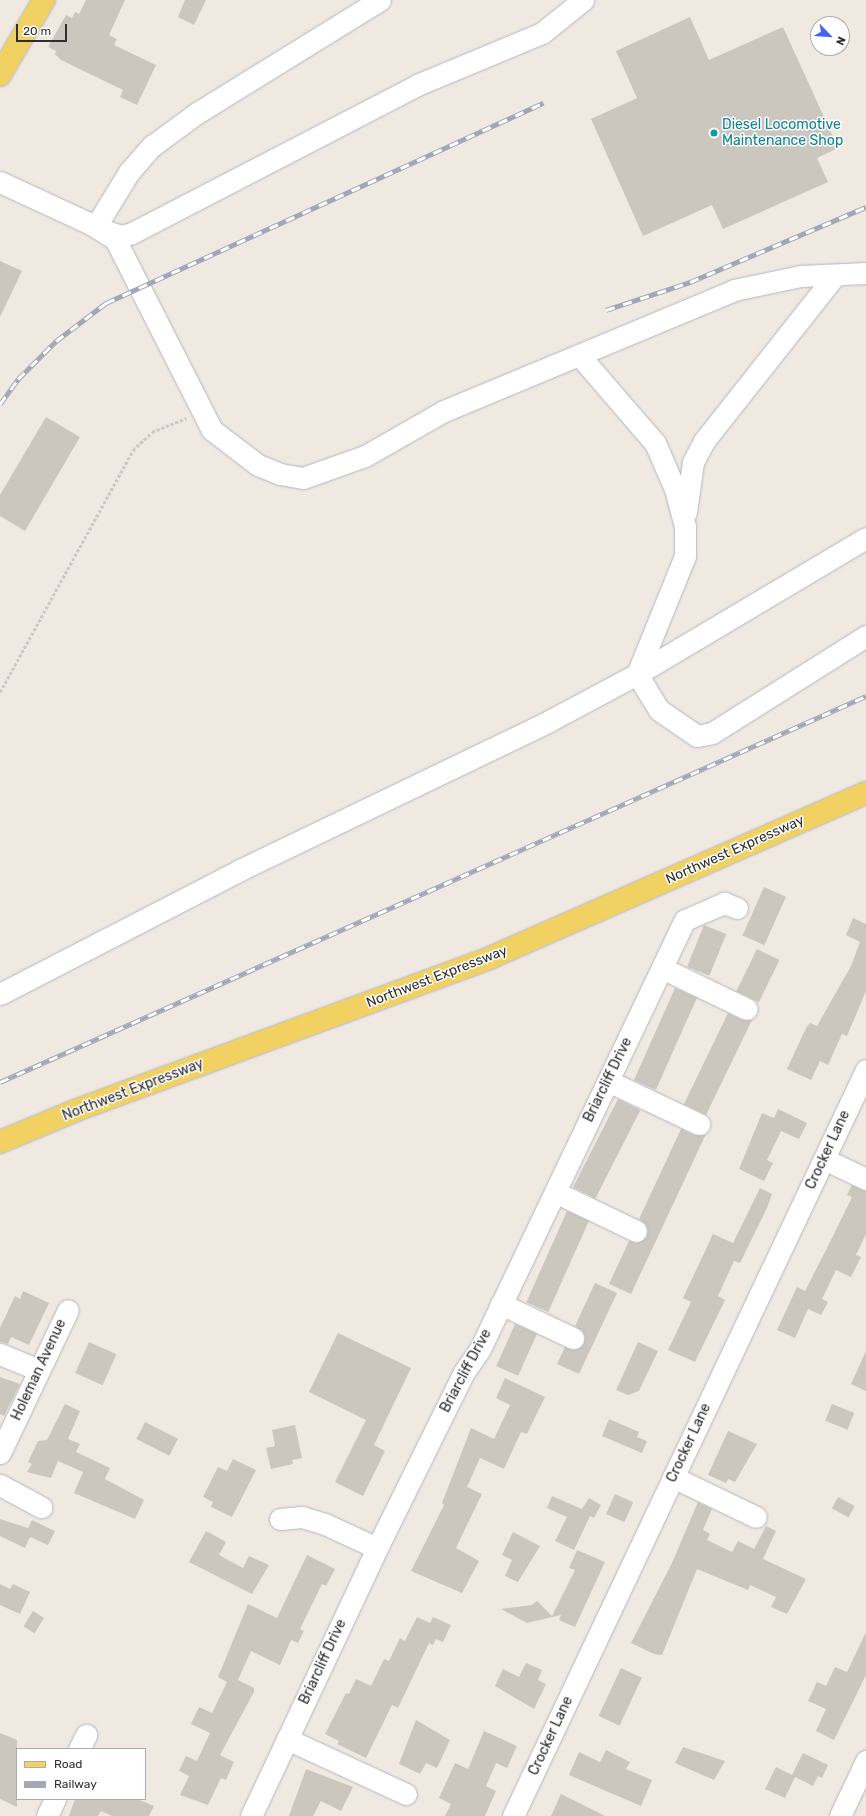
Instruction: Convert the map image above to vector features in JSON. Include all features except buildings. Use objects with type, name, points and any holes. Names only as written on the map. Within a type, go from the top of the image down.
[{"type":"main road","points":[[0,75],[44,0]]},
{"type":"main road","name":"Northwest Expressway","points":[[0,1142],[77,1110],[492,957],[866,793]]},
{"type":"street","points":[[100,228],[129,172],[152,146],[196,113],[380,0]]},
{"type":"street","points":[[0,182],[100,228],[121,236],[132,233],[417,85],[542,33],[583,0]]},
{"type":"street","points":[[100,228],[119,244],[202,414],[221,439],[258,465],[280,474],[303,478],[365,456],[444,412],[734,290],[801,276],[866,273]]},
{"type":"street","points":[[638,674],[685,556],[685,526],[693,462],[704,441],[835,275]]},
{"type":"street","points":[[579,355],[655,443],[675,489],[685,526]]},
{"type":"street","points":[[0,994],[240,870],[549,721],[638,674],[866,538]]},
{"type":"street","points":[[638,674],[659,710],[697,736],[712,733],[866,636]]},
{"type":"street","name":"Briarcliff Drive","points":[[251,1816],[378,1548],[501,1304],[686,918],[724,903],[737,908]]},
{"type":"street","points":[[662,968],[747,1009]]},
{"type":"street","name":"Crocker Lane","points":[[513,1816],[866,1070]]},
{"type":"street","points":[[608,1081],[699,1124]]},
{"type":"street","points":[[824,1159],[866,1179]]},
{"type":"street","points":[[555,1192],[636,1231]]},
{"type":"street","points":[[501,1304],[573,1338]]},
{"type":"street","name":"Holeman Avenue","points":[[0,1453],[68,1310]]},
{"type":"street","points":[[0,1354],[39,1370]]},
{"type":"street","points":[[673,1477],[756,1517]]},
{"type":"street","points":[[0,1485],[41,1507]]},
{"type":"street","points":[[280,1519],[302,1517],[325,1524],[378,1548]]},
{"type":"street","points":[[287,1739],[406,1794]]},
{"type":"street","points":[[840,1816],[866,1761]]},
{"type":"street","points":[[47,1816],[55,1800]]},
{"type":"path","points":[[0,692],[133,450],[152,432],[174,421],[202,414]]},
{"type":"railway","points":[[0,404],[18,379],[56,341],[106,303],[543,103]]},
{"type":"railway","points":[[606,310],[690,282],[866,207]]},
{"type":"railway","points":[[0,1082],[866,696]]},
{"type":"place","name":"Diesel Locomotive Maintenance Shop","points":[[714,133]]}]
